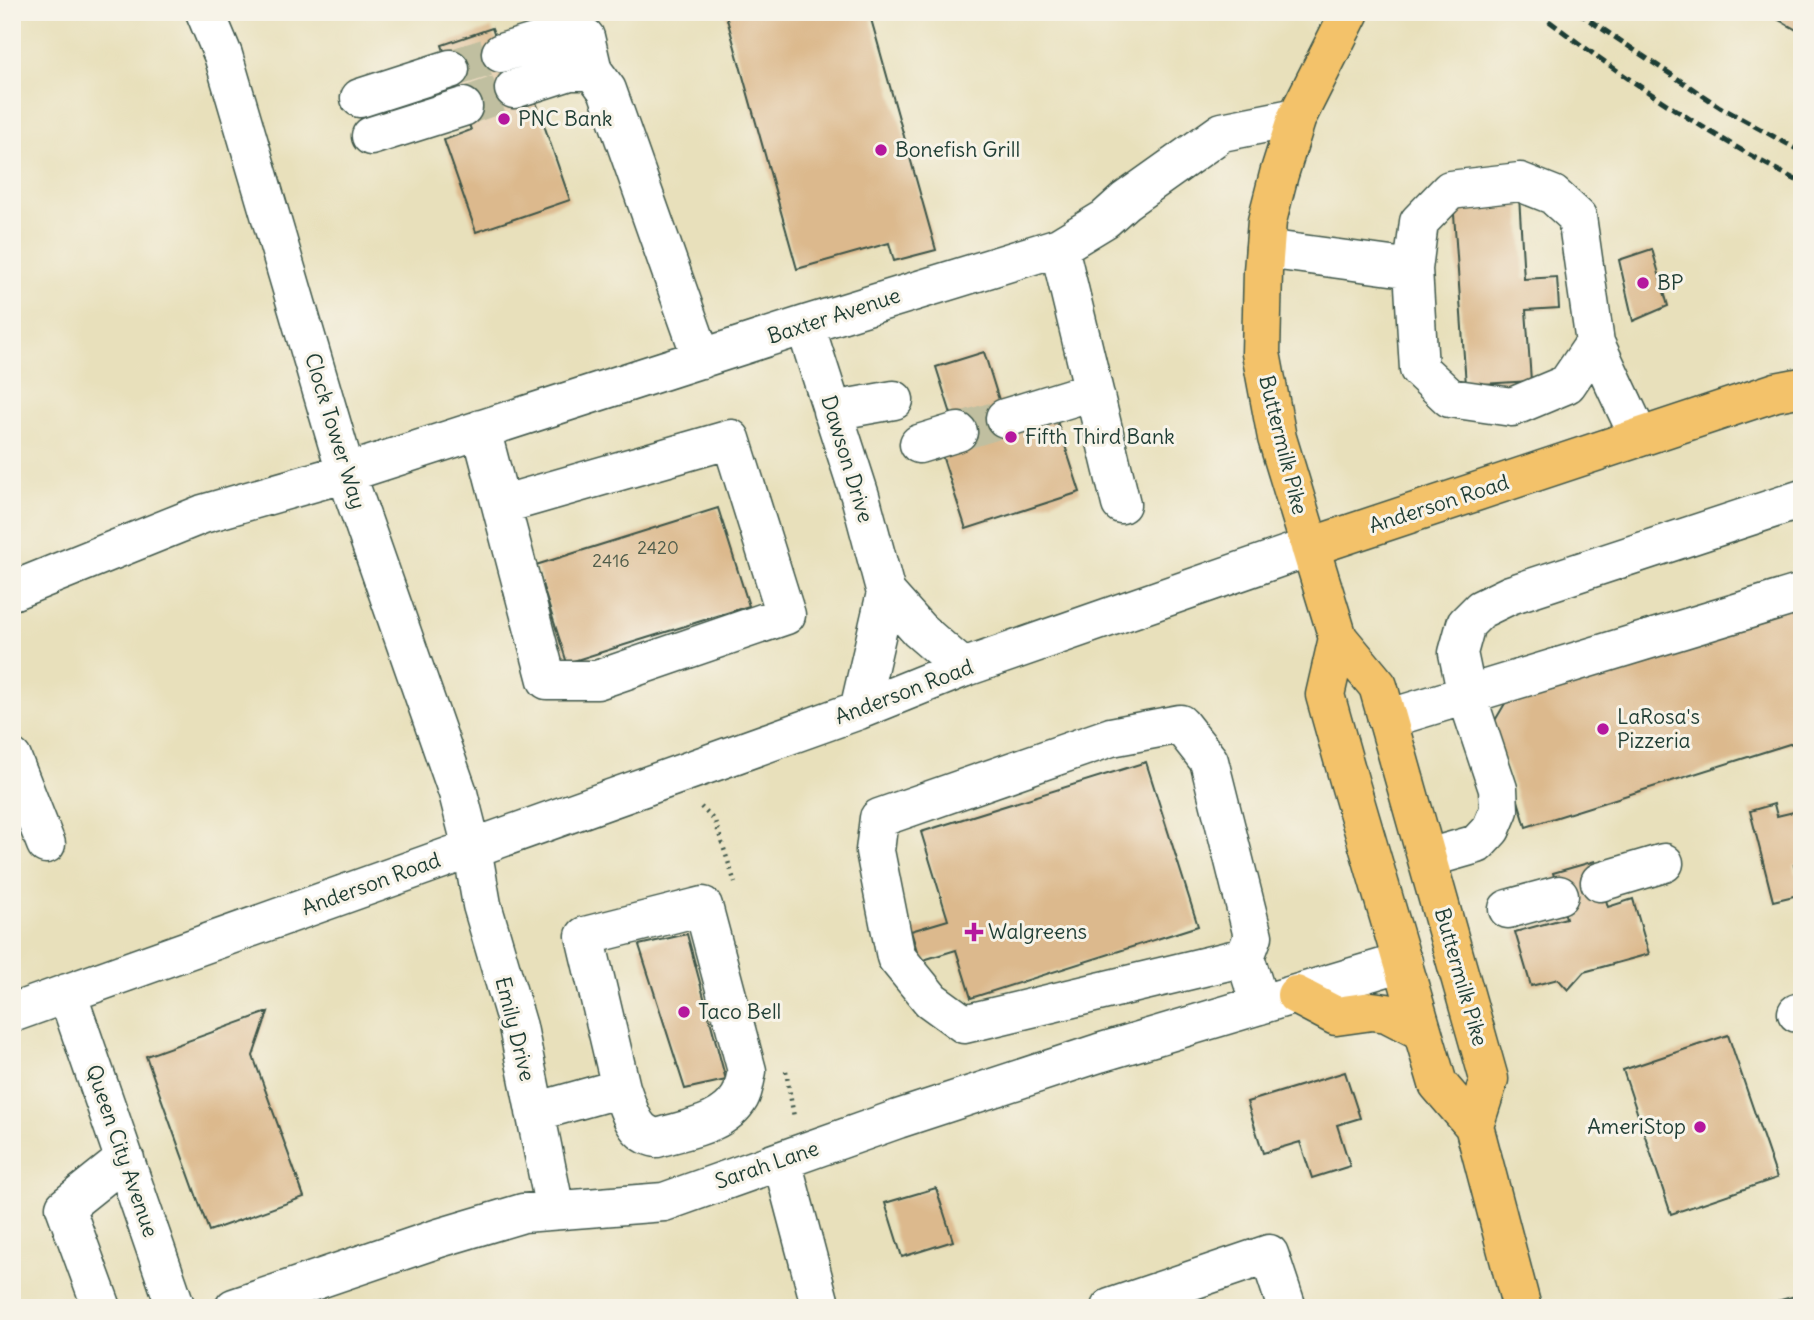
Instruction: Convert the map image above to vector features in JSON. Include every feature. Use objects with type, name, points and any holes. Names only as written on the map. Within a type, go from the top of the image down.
[{"type":"main road","name":"Buttermilk Pike","points":[[1348,16],[1297,117],[1267,221],[1261,353],[1277,438],[1338,638],[1378,686],[1489,1079],[1474,1126]]},
{"type":"main road","name":"Anderson Road","points":[[1310,547],[1776,392],[1802,387]]},
{"type":"main road","name":"Buttermilk Pike","points":[[1338,638],[1325,695],[1438,1084],[1474,1126],[1522,1308]]},
{"type":"main road","points":[[1278,1000],[1336,1016],[1372,1011],[1387,1013],[1422,1031]]},
{"type":"street","name":"Clock Tower Way","points":[[205,12],[223,55],[346,473],[458,793],[472,848]]},
{"type":"street","points":[[501,53],[567,33],[585,37],[702,359]]},
{"type":"street","points":[[360,98],[450,69]]},
{"type":"street","points":[[514,89],[570,71],[600,80]]},
{"type":"street","points":[[371,136],[463,107]]},
{"type":"street","name":"Baxter Avenue","points":[[12,591],[203,514],[346,473],[805,325],[1059,247],[1105,219],[1125,201],[1222,132],[1297,117]]},
{"type":"street","points":[[1595,343],[1567,384],[1512,407],[1450,398],[1419,369],[1413,269],[1419,222],[1450,190],[1520,182],[1553,195],[1577,216],[1595,343],[1639,437]]},
{"type":"street","points":[[1073,306],[1105,219]]},
{"type":"street","points":[[1059,247],[1121,504]]},
{"type":"street","points":[[1265,249],[1413,269]]},
{"type":"street","name":"Dawson Drive","points":[[805,325],[860,496],[886,593],[919,630],[962,668]]},
{"type":"street","points":[[1005,418],[1093,391]]},
{"type":"street","points":[[832,411],[894,400]]},
{"type":"street","points":[[481,429],[500,505],[547,680],[597,680],[786,615],[731,439],[500,505]]},
{"type":"street","points":[[919,444],[958,432]]},
{"type":"street","points":[[1428,858],[1477,845],[1491,829],[1499,810],[1498,789],[1467,696],[1458,653],[1465,624],[1481,609],[1510,595],[1802,499]]},
{"type":"street","name":"Anderson Road","points":[[12,1013],[859,710],[962,668],[1310,547]]},
{"type":"street","name":"Dawson Drive","points":[[859,710],[886,593]]},
{"type":"street","points":[[1387,719],[1802,593]]},
{"type":"street","points":[[1180,724],[1209,761],[1254,936],[1244,957],[964,1024],[931,1000],[896,957],[875,851],[879,818],[1111,737],[1180,724]]},
{"type":"street","points":[[12,758],[46,844]]},
{"type":"street","name":"Emily Drive","points":[[472,848],[482,905],[518,1027],[555,1210]]},
{"type":"street","points":[[1600,882],[1664,863]]},
{"type":"street","points":[[1508,909],[1559,895]]},
{"type":"street","points":[[703,906],[747,1070],[741,1096],[732,1108],[716,1120],[657,1138],[638,1130],[621,1088],[585,936],[703,906]]},
{"type":"street","points":[[1244,957],[1278,1000]]},
{"type":"street","name":"Sarah Lane","points":[[234,1308],[439,1238],[523,1213],[664,1202],[974,1094],[1403,962]]},
{"type":"street","name":"Queen City Avenue","points":[[67,993],[176,1308]]},
{"type":"street","points":[[535,1112],[621,1088]]},
{"type":"street","points":[[102,1308],[65,1207],[125,1159]]},
{"type":"street","points":[[782,1161],[821,1308]]},
{"type":"street","points":[[1110,1308],[1269,1254],[1287,1308]]},
{"type":"building","points":[[725,12],[869,12],[936,250],[894,261],[889,243],[797,269]]},
{"type":"building","points":[[1765,12],[1802,12],[1802,33]]},
{"type":"building","name":"PNC Bank","points":[[492,28],[520,107],[536,102],[570,200],[476,232],[444,140],[471,130],[442,45]]},
{"type":"building","points":[[1519,196],[1524,279],[1557,277],[1559,308],[1526,310],[1531,381],[1466,385],[1453,200]]},
{"type":"building","name":"BP","points":[[1652,249],[1668,306],[1633,321],[1619,260]]},
{"type":"building","name":"Fifth Third Bank","points":[[984,352],[999,400],[1056,418],[1080,492],[966,529],[940,449],[951,414],[936,367]]},
{"type":"building","points":[[718,508],[749,606],[567,663],[536,565]]},
{"type":"building","points":[[1802,599],[1802,740],[1526,827],[1510,774],[1490,729],[1510,695]]},
{"type":"building","name":"Walgreens","points":[[1146,762],[1198,926],[971,998],[956,950],[920,961],[911,931],[948,920],[921,832]]},
{"type":"building","points":[[1774,804],[1777,816],[1802,810],[1802,863],[1794,865],[1802,894],[1773,901],[1750,811]]},
{"type":"building","points":[[1595,861],[1608,907],[1633,899],[1649,954],[1584,972],[1568,990],[1558,979],[1531,986],[1515,932],[1566,918],[1553,873]]},
{"type":"building","name":"Taco Bell","points":[[687,934],[726,1080],[685,1089],[639,945]]},
{"type":"building","points":[[268,1012],[253,1056],[304,1197],[209,1231],[146,1056]]},
{"type":"building","points":[[1728,1035],[1777,1178],[1671,1214],[1623,1070]]},
{"type":"building","points":[[1345,1072],[1360,1118],[1337,1125],[1350,1166],[1312,1178],[1300,1142],[1263,1153],[1247,1102]]},
{"type":"building","points":[[936,1188],[953,1241],[902,1257],[885,1203]]},
{"type":"building","points":[[1802,1294],[1802,1308],[1768,1308],[1767,1304]]},
{"type":"tunnel","points":[[450,69],[501,53]]},
{"type":"tunnel","points":[[463,107],[514,89]]},
{"type":"tunnel","points":[[958,432],[1005,418]]},
{"type":"railway","points":[[1537,12],[1666,104],[1802,183]]},
{"type":"railway","points":[[1577,12],[1720,107],[1802,152]]},
{"type":"place","name":"PNC Bank","points":[[504,119]]},
{"type":"place","name":"Bonefish Grill","points":[[881,150]]},
{"type":"place","name":"BP","points":[[1643,283]]},
{"type":"place","name":"Fifth Third Bank","points":[[1011,437]]},
{"type":"place","name":"LaRosa's Pizzeria","points":[[1603,729]]},
{"type":"place","name":"Walgreens","points":[[974,932]]},
{"type":"place","name":"Taco Bell","points":[[684,1012]]},
{"type":"place","name":"AmeriStop","points":[[1700,1127]]}]
